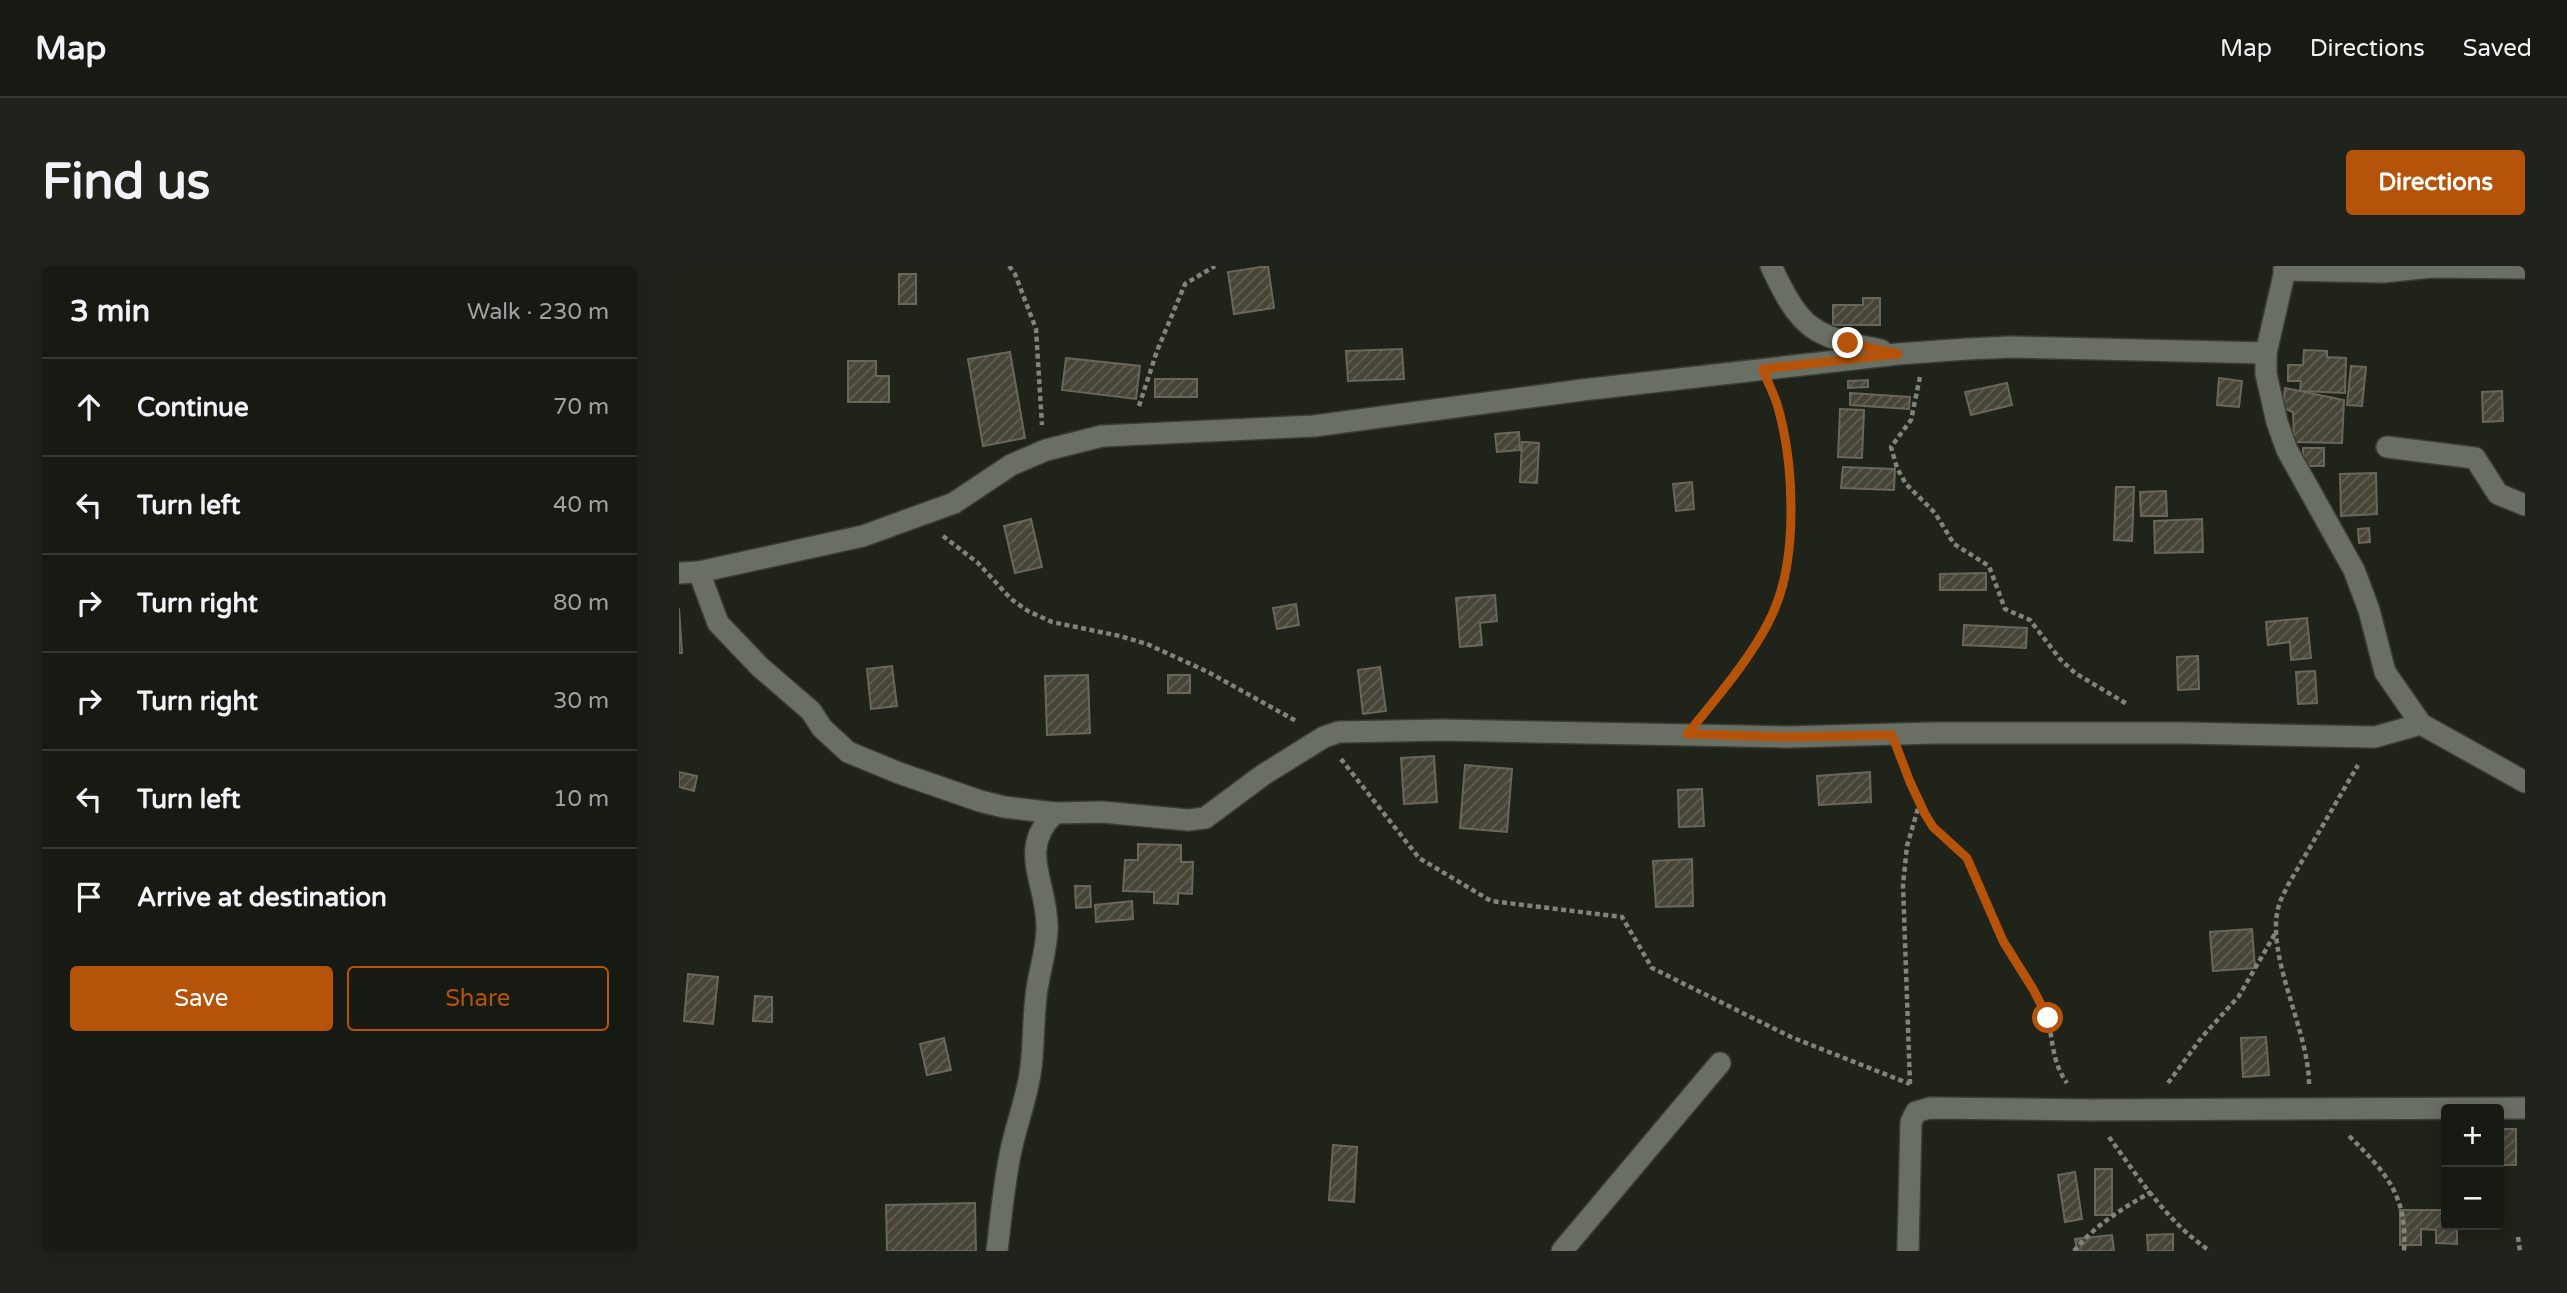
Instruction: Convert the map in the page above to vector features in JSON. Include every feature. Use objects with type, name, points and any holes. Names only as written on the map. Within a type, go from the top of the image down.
[{"type":"street","points":[[1771,266],[1787,299],[1805,323],[1830,337],[1898,354]]},
{"type":"street","points":[[2520,773],[2421,724],[2385,672],[2369,610],[2354,570],[2287,450],[2277,422],[2266,374],[2266,353],[2285,268],[2383,272],[2432,267],[2525,268]]},
{"type":"street","points":[[2266,353],[2011,347],[1898,354],[1314,426],[1102,436],[1046,450],[1011,465],[954,503],[863,536],[689,572],[718,622],[759,667],[811,711],[822,728],[848,752],[980,801],[1004,807],[1055,813],[1102,812],[1188,820],[1205,818],[1263,775],[1324,737],[1339,732],[1370,730],[1787,737],[2167,733],[2375,737],[2421,724]]},
{"type":"street","points":[[2388,447],[2475,458],[2498,494],[2525,505]]},
{"type":"street","points":[[997,1251],[1011,1150],[1031,1069],[1036,996],[1047,929],[1044,898],[1035,858],[1036,846],[1043,824],[1055,813]]},
{"type":"street","points":[[1562,1251],[1720,1063]]},
{"type":"street","points":[[1907,1251],[1911,1122],[1916,1112],[1930,1108],[2525,1108]]},
{"type":"path","points":[[1009,266],[1015,274],[1036,329],[1040,409],[1046,450]]},
{"type":"path","points":[[1102,436],[1114,417],[1141,406],[1157,351],[1185,284],[1215,266]]},
{"type":"path","points":[[1925,353],[1911,420],[1891,447],[1897,468],[1906,485],[1935,513],[1954,544],[1989,566],[2005,609],[2030,620],[2060,659],[2075,673],[2145,716],[2167,733]]},
{"type":"path","points":[[1687,734],[1762,636],[1785,582],[1789,553],[1789,474],[1777,402],[1763,369]]},
{"type":"path","points":[[918,517],[978,563],[1011,599],[1027,611],[1052,622],[1147,644],[1208,672],[1324,737],[1419,858],[1491,901],[1622,917],[1652,968],[1791,1037],[1910,1084]]},
{"type":"path","points":[[1892,735],[1920,804],[1933,827],[1955,846],[1973,869],[1987,910],[2048,1018],[2053,1056],[2064,1080],[2090,1110],[2151,1192],[2194,1240],[2210,1251]]},
{"type":"path","points":[[2375,737],[2288,885],[2279,906],[2276,932],[2309,1068],[2310,1108],[2343,1131],[2389,1178],[2400,1205],[2405,1233],[2404,1251]]},
{"type":"path","points":[[1911,1122],[1902,902],[1907,846],[1920,804]]},
{"type":"path","points":[[2154,1109],[2185,1057],[2239,996],[2276,932]]},
{"type":"path","points":[[2074,1251],[2081,1242],[2126,1207],[2151,1192]]},
{"type":"path","points":[[2518,1237],[2520,1251]]},
{"type":"building","points":[[1268,266],[1274,308],[1234,314],[1228,272]]},
{"type":"building","points":[[899,274],[916,274],[916,304],[899,304]]},
{"type":"building","points":[[1863,298],[1880,298],[1880,325],[1833,325],[1833,305],[1863,305]]},
{"type":"building","points":[[1402,349],[1404,379],[1348,381],[1346,351]]},
{"type":"building","points":[[2304,350],[2327,351],[2327,357],[2346,358],[2345,393],[2300,391],[2301,381],[2288,381],[2288,365],[2303,365]]},
{"type":"building","points":[[1010,352],[1025,438],[983,446],[968,359]]},
{"type":"building","points":[[1066,358],[1140,366],[1136,399],[1062,390]]},
{"type":"building","points":[[848,361],[876,361],[876,376],[889,376],[889,402],[848,402]]},
{"type":"building","points":[[2351,366],[2366,367],[2362,406],[2347,405]]},
{"type":"building","points":[[2219,378],[2242,381],[2239,407],[2217,405]]},
{"type":"building","points":[[1155,379],[1197,379],[1197,397],[1155,397]]},
{"type":"building","points":[[1868,380],[1868,387],[1848,388],[1848,381]]},
{"type":"building","points":[[2007,383],[2012,405],[1971,415],[1965,392]]},
{"type":"building","points":[[2285,388],[2344,400],[2342,443],[2294,442],[2293,412],[2283,408]]},
{"type":"building","points":[[2502,391],[2503,421],[2483,422],[2482,392]]},
{"type":"building","points":[[1850,393],[1910,397],[1909,409],[1850,405]]},
{"type":"building","points":[[1840,409],[1864,410],[1862,458],[1838,457]]},
{"type":"building","points":[[1519,432],[1520,450],[1497,452],[1495,434]]},
{"type":"building","points":[[1522,442],[1539,443],[1537,483],[1520,482]]},
{"type":"building","points":[[2303,448],[2324,448],[2324,466],[2303,466]]},
{"type":"building","points":[[1843,467],[1895,469],[1894,490],[1841,488]]},
{"type":"building","points":[[2376,473],[2377,514],[2341,516],[2340,474]]},
{"type":"building","points":[[1692,482],[1694,509],[1676,511],[1673,484]]},
{"type":"building","points":[[2116,487],[2134,487],[2132,541],[2114,540]]},
{"type":"building","points":[[2166,491],[2167,516],[2141,516],[2140,492]]},
{"type":"building","points":[[1031,519],[1042,567],[1015,573],[1004,526]]},
{"type":"building","points":[[2202,519],[2203,552],[2155,553],[2154,521]]},
{"type":"building","points":[[2369,528],[2370,542],[2359,543],[2358,529]]},
{"type":"building","points":[[1986,573],[1986,590],[1940,590],[1940,574]]},
{"type":"building","points":[[1495,595],[1497,621],[1480,623],[1482,645],[1460,647],[1456,598]]},
{"type":"building","points":[[1296,604],[1299,625],[1277,629],[1273,608]]},
{"type":"building","points":[[679,608],[682,653],[679,653]]},
{"type":"building","points":[[2307,618],[2311,658],[2291,660],[2290,642],[2268,645],[2266,622]]},
{"type":"building","points":[[1964,625],[2027,628],[2026,648],[1963,645]]},
{"type":"building","points":[[2198,656],[2199,689],[2178,690],[2177,657]]},
{"type":"building","points":[[892,666],[897,706],[871,709],[867,669]]},
{"type":"building","points":[[1380,667],[1386,711],[1363,714],[1358,670]]},
{"type":"building","points":[[2315,671],[2317,703],[2298,704],[2296,672]]},
{"type":"building","points":[[1088,675],[1090,733],[1047,735],[1045,676]]},
{"type":"building","points":[[1168,675],[1190,675],[1190,693],[1168,693]]},
{"type":"building","points":[[1434,756],[1437,802],[1404,804],[1401,758]]},
{"type":"building","points":[[1465,765],[1512,769],[1507,832],[1460,828]]},
{"type":"building","points":[[679,772],[697,776],[694,791],[679,787]]},
{"type":"building","points":[[1870,772],[1871,802],[1819,805],[1817,776]]},
{"type":"building","points":[[1702,789],[1704,826],[1679,827],[1678,790]]},
{"type":"building","points":[[1138,844],[1181,845],[1181,862],[1193,862],[1192,894],[1178,893],[1178,904],[1154,903],[1154,892],[1123,891],[1125,860],[1138,860]]},
{"type":"building","points":[[1692,859],[1693,906],[1656,907],[1653,861]]},
{"type":"building","points":[[1075,886],[1090,886],[1091,907],[1076,908]]},
{"type":"building","points":[[1132,901],[1133,919],[1096,922],[1095,905]]},
{"type":"building","points":[[2252,929],[2255,968],[2213,971],[2210,932]]},
{"type":"building","points":[[688,974],[718,977],[713,1024],[684,1021]]},
{"type":"building","points":[[755,996],[772,997],[772,1022],[753,1021]]},
{"type":"building","points":[[2266,1037],[2269,1075],[2243,1077],[2241,1038]]},
{"type":"building","points":[[944,1038],[951,1070],[927,1075],[920,1044]]},
{"type":"building","points":[[2504,1129],[2516,1129],[2516,1165],[2504,1165]]},
{"type":"building","points":[[1333,1145],[1357,1147],[1354,1202],[1329,1200]]},
{"type":"building","points":[[2095,1169],[2112,1169],[2112,1215],[2095,1215]]},
{"type":"building","points":[[2075,1172],[2082,1219],[2065,1222],[2058,1175]]},
{"type":"building","points":[[975,1203],[976,1251],[887,1251],[886,1205]]},
{"type":"building","points":[[2400,1210],[2441,1210],[2441,1230],[2457,1230],[2457,1244],[2436,1243],[2436,1230],[2421,1229],[2421,1245],[2400,1245]]},
{"type":"building","points":[[2173,1234],[2173,1251],[2148,1251],[2147,1235]]},
{"type":"building","points":[[2112,1235],[2114,1251],[2077,1251],[2075,1239]]},
{"type":"route","points":[[1848,343],[1898,354],[1763,369],[1777,402],[1789,474],[1789,553],[1785,582],[1762,636],[1687,734],[1787,737],[1892,735],[1925,814],[1933,827],[1967,858],[1979,883],[1987,910],[2042,1003],[2048,1018]]}]
